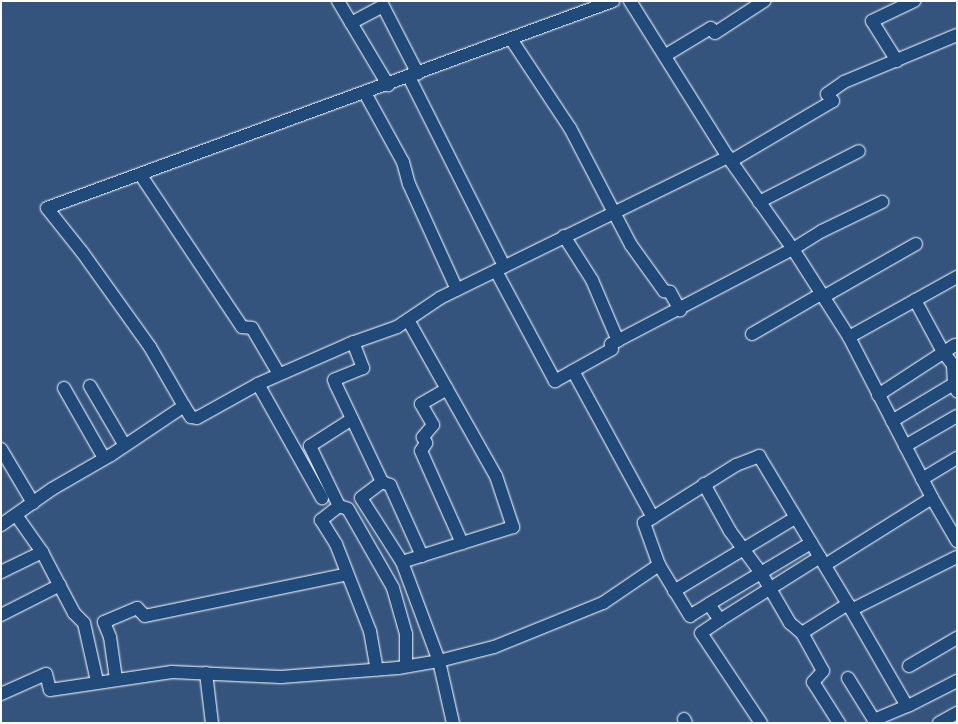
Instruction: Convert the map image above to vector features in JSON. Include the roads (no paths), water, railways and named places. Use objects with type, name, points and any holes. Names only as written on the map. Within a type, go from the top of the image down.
[{"type":"street","points":[[338,1],[388,85]]},
{"type":"street","points":[[613,1],[414,76],[47,208],[82,252],[150,347],[191,417],[197,418],[279,374],[353,342],[397,327],[457,290],[564,236],[729,159],[833,101],[828,94],[844,82],[957,35]]},
{"type":"street","points":[[630,1],[666,55],[729,159],[793,249],[849,337],[932,498],[957,541]]},
{"type":"street","points":[[666,55],[711,28],[715,33],[764,1]]},
{"type":"street","points":[[897,61],[872,21],[911,2]]},
{"type":"street","points":[[351,23],[383,6],[500,269],[555,380],[612,350],[611,344],[680,310],[793,249],[822,231],[882,202]]},
{"type":"street","points":[[511,39],[570,128],[631,246],[664,290],[670,292],[680,310]]},
{"type":"street","points":[[366,93],[403,162],[409,184],[457,290]]},
{"type":"street","points":[[759,202],[859,151]]},
{"type":"street","points":[[140,174],[242,327],[252,328],[279,374]]},
{"type":"street","points":[[564,236],[592,280],[618,341]]},
{"type":"street","points":[[752,334],[916,244]]},
{"type":"street","points":[[849,337],[957,277]]},
{"type":"street","points":[[892,421],[956,386],[953,365],[943,352],[915,300]]},
{"type":"street","points":[[402,562],[513,527],[496,476],[408,320]]},
{"type":"street","points":[[353,342],[363,368],[334,380],[382,482],[390,485],[422,556]]},
{"type":"street","points":[[878,395],[955,345]]},
{"type":"street","points":[[574,370],[653,518]]},
{"type":"street","points":[[258,384],[322,498]]},
{"type":"street","points":[[90,386],[125,446]]},
{"type":"street","points":[[64,388],[104,458]]},
{"type":"street","points":[[447,389],[421,404],[433,425],[423,437],[426,443],[421,451],[462,544]]},
{"type":"street","points":[[1,525],[33,503],[125,446],[184,406]]},
{"type":"street","points":[[905,446],[957,416]]},
{"type":"street","points":[[339,506],[310,446],[352,419]]},
{"type":"street","points":[[1,449],[33,503]]},
{"type":"street","points":[[811,543],[690,616],[659,565],[644,523],[736,465],[759,456],[795,518],[852,606],[908,706]]},
{"type":"street","points":[[922,479],[957,458]]},
{"type":"street","points":[[382,482],[361,498],[402,562],[439,661],[453,723]]},
{"type":"street","points":[[704,484],[730,531],[770,588],[790,623],[802,633],[823,671],[813,682],[838,723]]},
{"type":"street","points":[[761,723],[701,633],[770,588],[822,561],[932,498]]},
{"type":"street","points":[[339,506],[321,520],[336,544],[370,630],[377,669]]},
{"type":"street","points":[[339,506],[348,508],[392,588],[406,634],[406,666]]},
{"type":"street","points":[[16,515],[42,552],[74,613],[84,623],[97,681]]},
{"type":"street","points":[[674,591],[795,518]]},
{"type":"street","points":[[1,572],[42,552]]},
{"type":"street","points":[[802,633],[852,606],[957,557]]},
{"type":"street","points":[[1,694],[46,674],[50,690],[97,681],[172,672],[265,677],[377,669],[439,661],[494,647],[603,603],[659,565]]},
{"type":"street","points":[[116,679],[110,637],[104,622],[137,608],[145,616],[347,574]]},
{"type":"street","points":[[1,615],[60,585]]},
{"type":"street","points":[[709,604],[720,620]]},
{"type":"street","points":[[909,666],[957,638]]},
{"type":"street","points":[[206,673],[212,723]]},
{"type":"street","points":[[848,678],[874,720],[908,706],[957,681]]},
{"type":"street","points":[[939,723],[954,718]]}]
